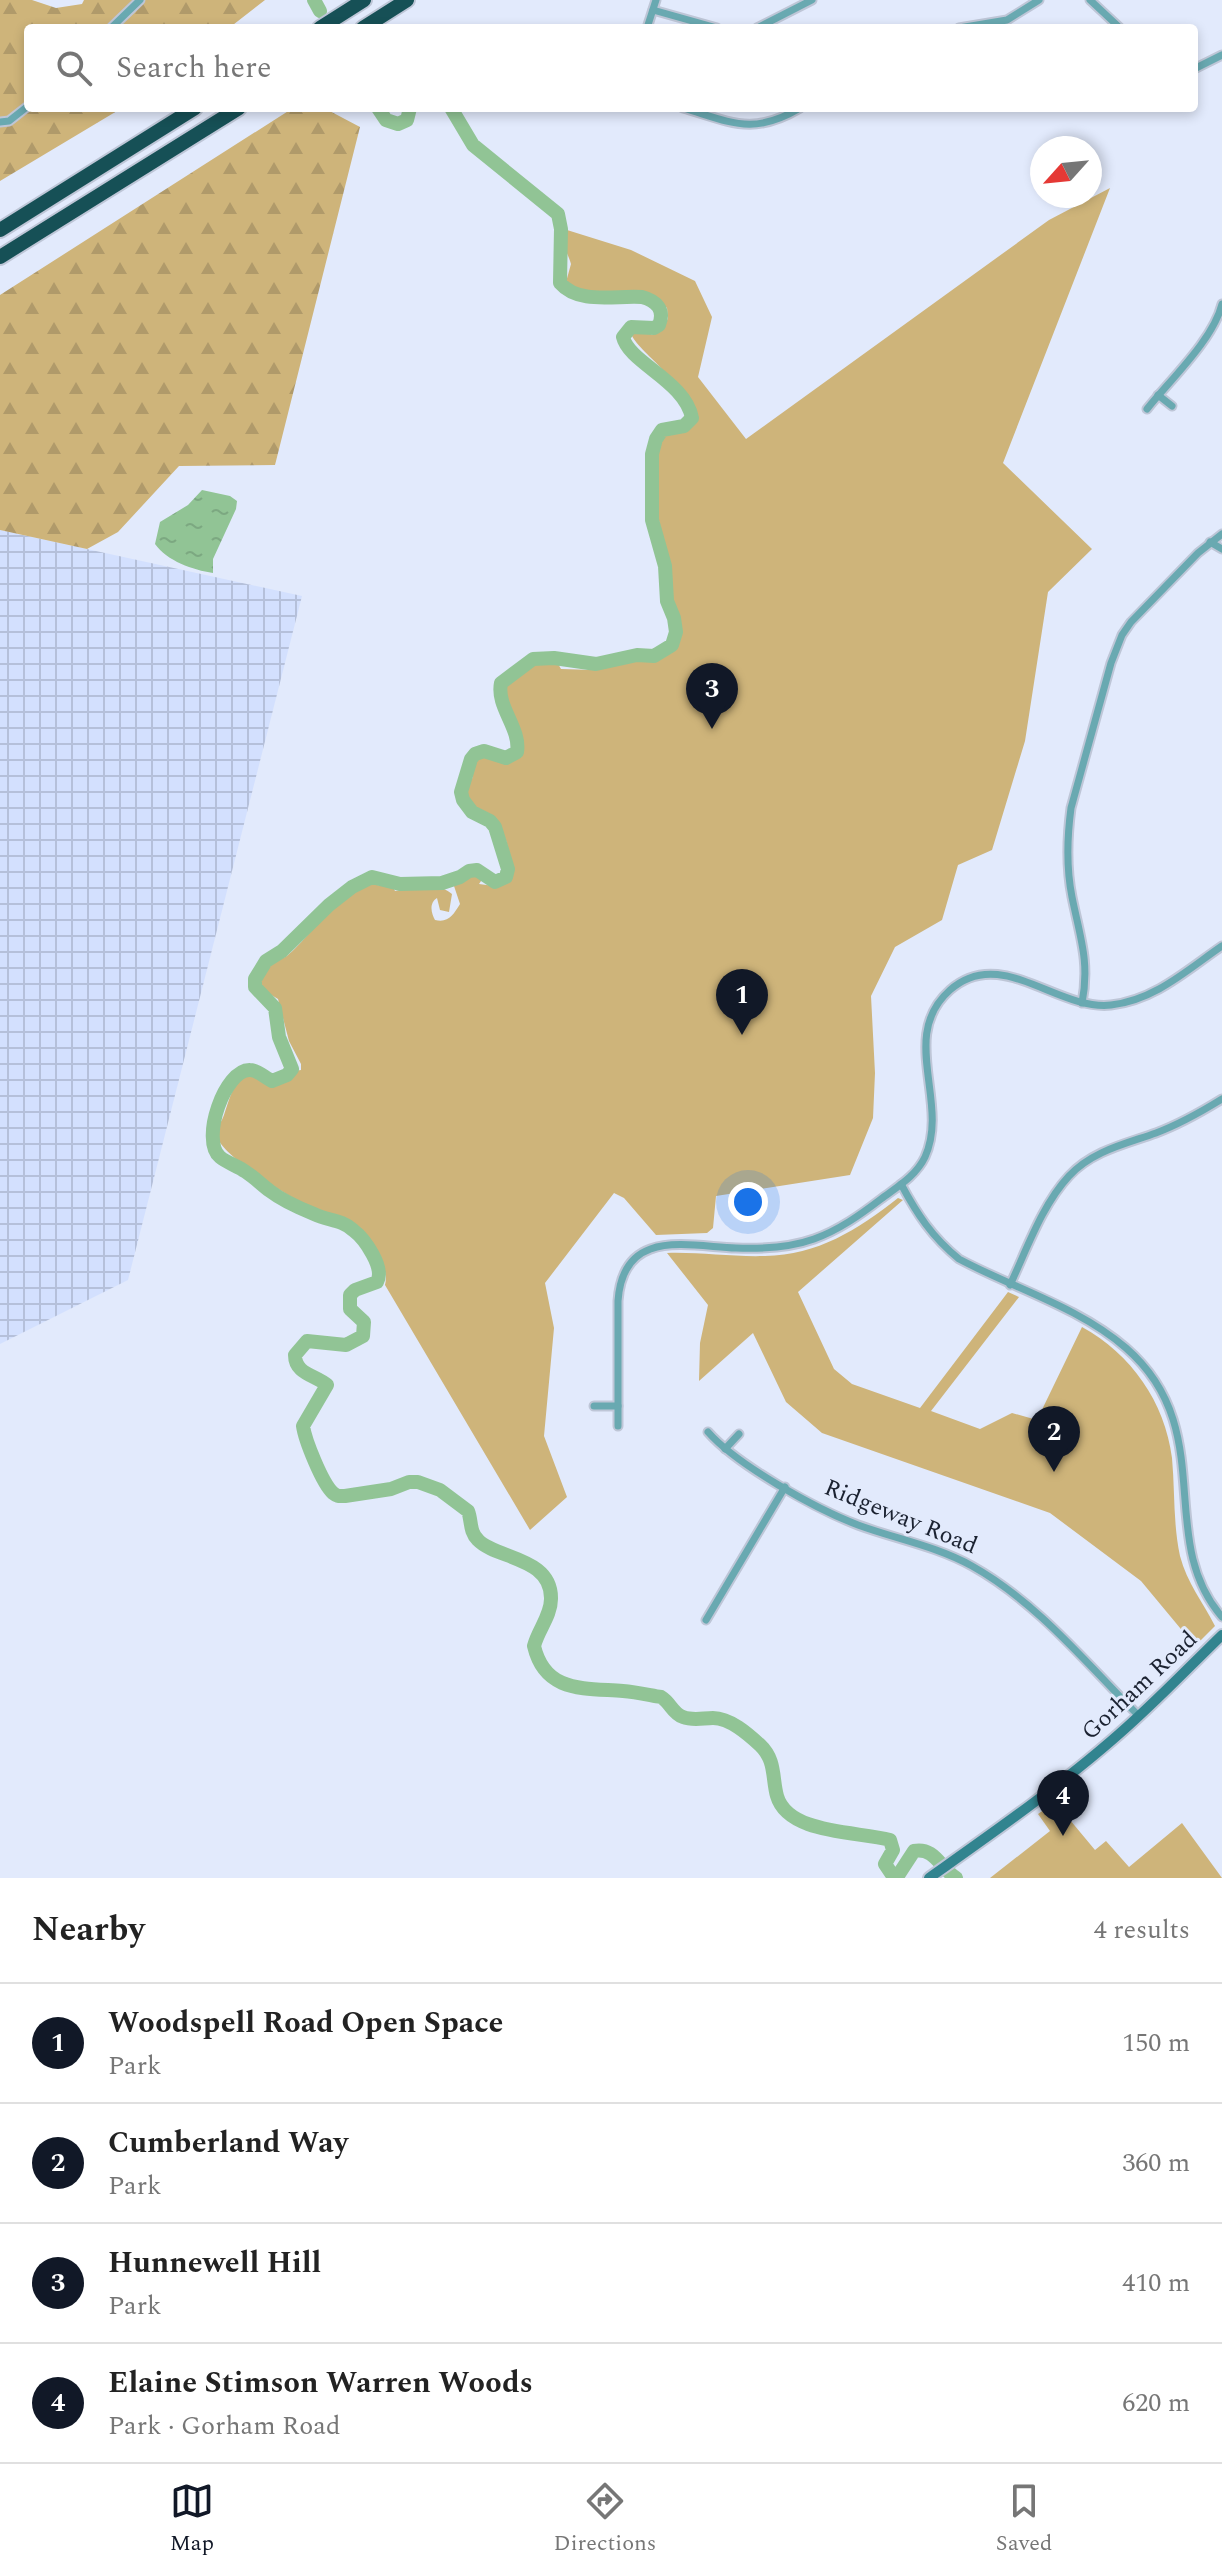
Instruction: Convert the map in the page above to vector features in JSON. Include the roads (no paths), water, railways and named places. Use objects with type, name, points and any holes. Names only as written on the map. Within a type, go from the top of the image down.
[{"type":"highway","points":[[326,24],[364,0]]},
{"type":"highway","points":[[369,24],[407,0]]},
{"type":"highway","points":[[0,230],[189,112]]},
{"type":"highway","points":[[0,257],[233,112]]},
{"type":"main road","name":"Gorham Road","points":[[929,1878],[1050,1791],[1139,1716],[1222,1635]]},
{"type":"street","points":[[115,24],[140,0]]},
{"type":"street","points":[[648,24],[656,0]]},
{"type":"street","points":[[765,24],[812,0]]},
{"type":"street","points":[[983,24],[1007,20],[1039,0]]},
{"type":"street","points":[[1090,0],[1116,24]]},
{"type":"street","points":[[653,10],[703,24]]},
{"type":"street","points":[[1198,67],[1222,55]]},
{"type":"street","points":[[0,122],[9,121],[24,109]]},
{"type":"street","points":[[696,112],[736,124],[753,125],[775,122],[793,112]]},
{"type":"street","points":[[1147,409],[1208,333],[1222,304]]},
{"type":"street","points":[[1158,395],[1172,406]]},
{"type":"street","points":[[1082,1003],[1086,962],[1070,884],[1068,829],[1114,649],[1126,628],[1210,542],[1222,534]]},
{"type":"street","points":[[1210,542],[1222,549]]},
{"type":"street","points":[[618,1426],[619,1288],[626,1270],[636,1257],[662,1244],[757,1249],[805,1242],[841,1227],[901,1184],[920,1166],[928,1146],[931,1126],[925,1041],[930,1017],[942,998],[957,984],[991,973],[1014,978],[1082,1003],[1104,1005],[1140,999],[1171,982],[1222,946]]},
{"type":"street","points":[[1010,1285],[1050,1204],[1068,1177],[1081,1165],[1104,1151],[1190,1118],[1222,1099]]},
{"type":"street","points":[[901,1184],[924,1224],[959,1259],[1087,1321],[1111,1336],[1142,1364],[1171,1410],[1179,1436],[1193,1558],[1204,1588],[1222,1617]]},
{"type":"street","points":[[594,1406],[618,1406]]},
{"type":"street","name":"Ridgeway Road","points":[[708,1432],[725,1449],[785,1487],[845,1519],[933,1548],[998,1581],[1040,1614],[1139,1716]]},
{"type":"street","points":[[725,1449],[739,1434]]},
{"type":"street","points":[[706,1620],[785,1487]]},
{"type":"water","points":[[202,490],[230,496],[237,501],[213,559],[213,573],[181,564],[155,544],[160,522],[188,505]]},
{"type":"waterway","points":[[314,0],[320,11]]},
{"type":"waterway","points":[[381,112],[386,120],[398,124],[407,120],[409,112]]},
{"type":"waterway","points":[[453,112],[473,145],[558,214],[561,229],[560,283],[568,290],[587,297],[642,297],[656,304],[660,311],[659,325],[654,328],[631,327],[623,337],[635,355],[679,393],[692,418],[684,426],[662,430],[652,454],[652,520],[665,566],[667,601],[676,632],[672,645],[654,656],[637,655],[596,664],[554,658],[533,659],[501,683],[502,701],[515,734],[517,752],[506,758],[484,751],[475,754],[461,792],[472,812],[495,827],[508,869],[506,877],[495,882],[477,870],[442,883],[400,884],[372,877],[352,887],[329,905],[282,951],[266,961],[255,979],[255,987],[275,1008],[279,1037],[292,1069],[287,1075],[272,1081],[250,1070],[232,1081],[224,1093],[214,1122],[215,1148],[220,1157],[280,1198],[348,1226],[363,1240],[376,1262],[377,1282],[350,1295],[350,1309],[364,1322],[363,1336],[346,1345],[307,1341],[295,1355],[302,1370],[327,1385],[303,1426],[315,1461],[333,1493],[345,1496],[391,1489],[409,1482],[440,1490],[468,1511],[472,1530],[478,1540],[543,1575],[549,1585],[551,1599],[534,1646],[539,1661],[557,1680],[581,1688],[661,1697],[683,1717],[713,1718],[732,1724],[765,1751],[771,1763],[777,1796],[795,1818],[825,1829],[890,1840],[893,1850],[885,1864],[893,1876],[899,1874],[914,1851],[921,1851],[932,1855],[956,1878]]},
{"type":"place","name":"Hunnewell Hill","points":[[712,729]]},
{"type":"place","name":"Woodspell Road Open Space","points":[[742,1035]]},
{"type":"place","name":"Cumberland Way","points":[[1054,1472]]},
{"type":"place","name":"Elaine Stimson Warren Woods","points":[[1063,1836]]}]
